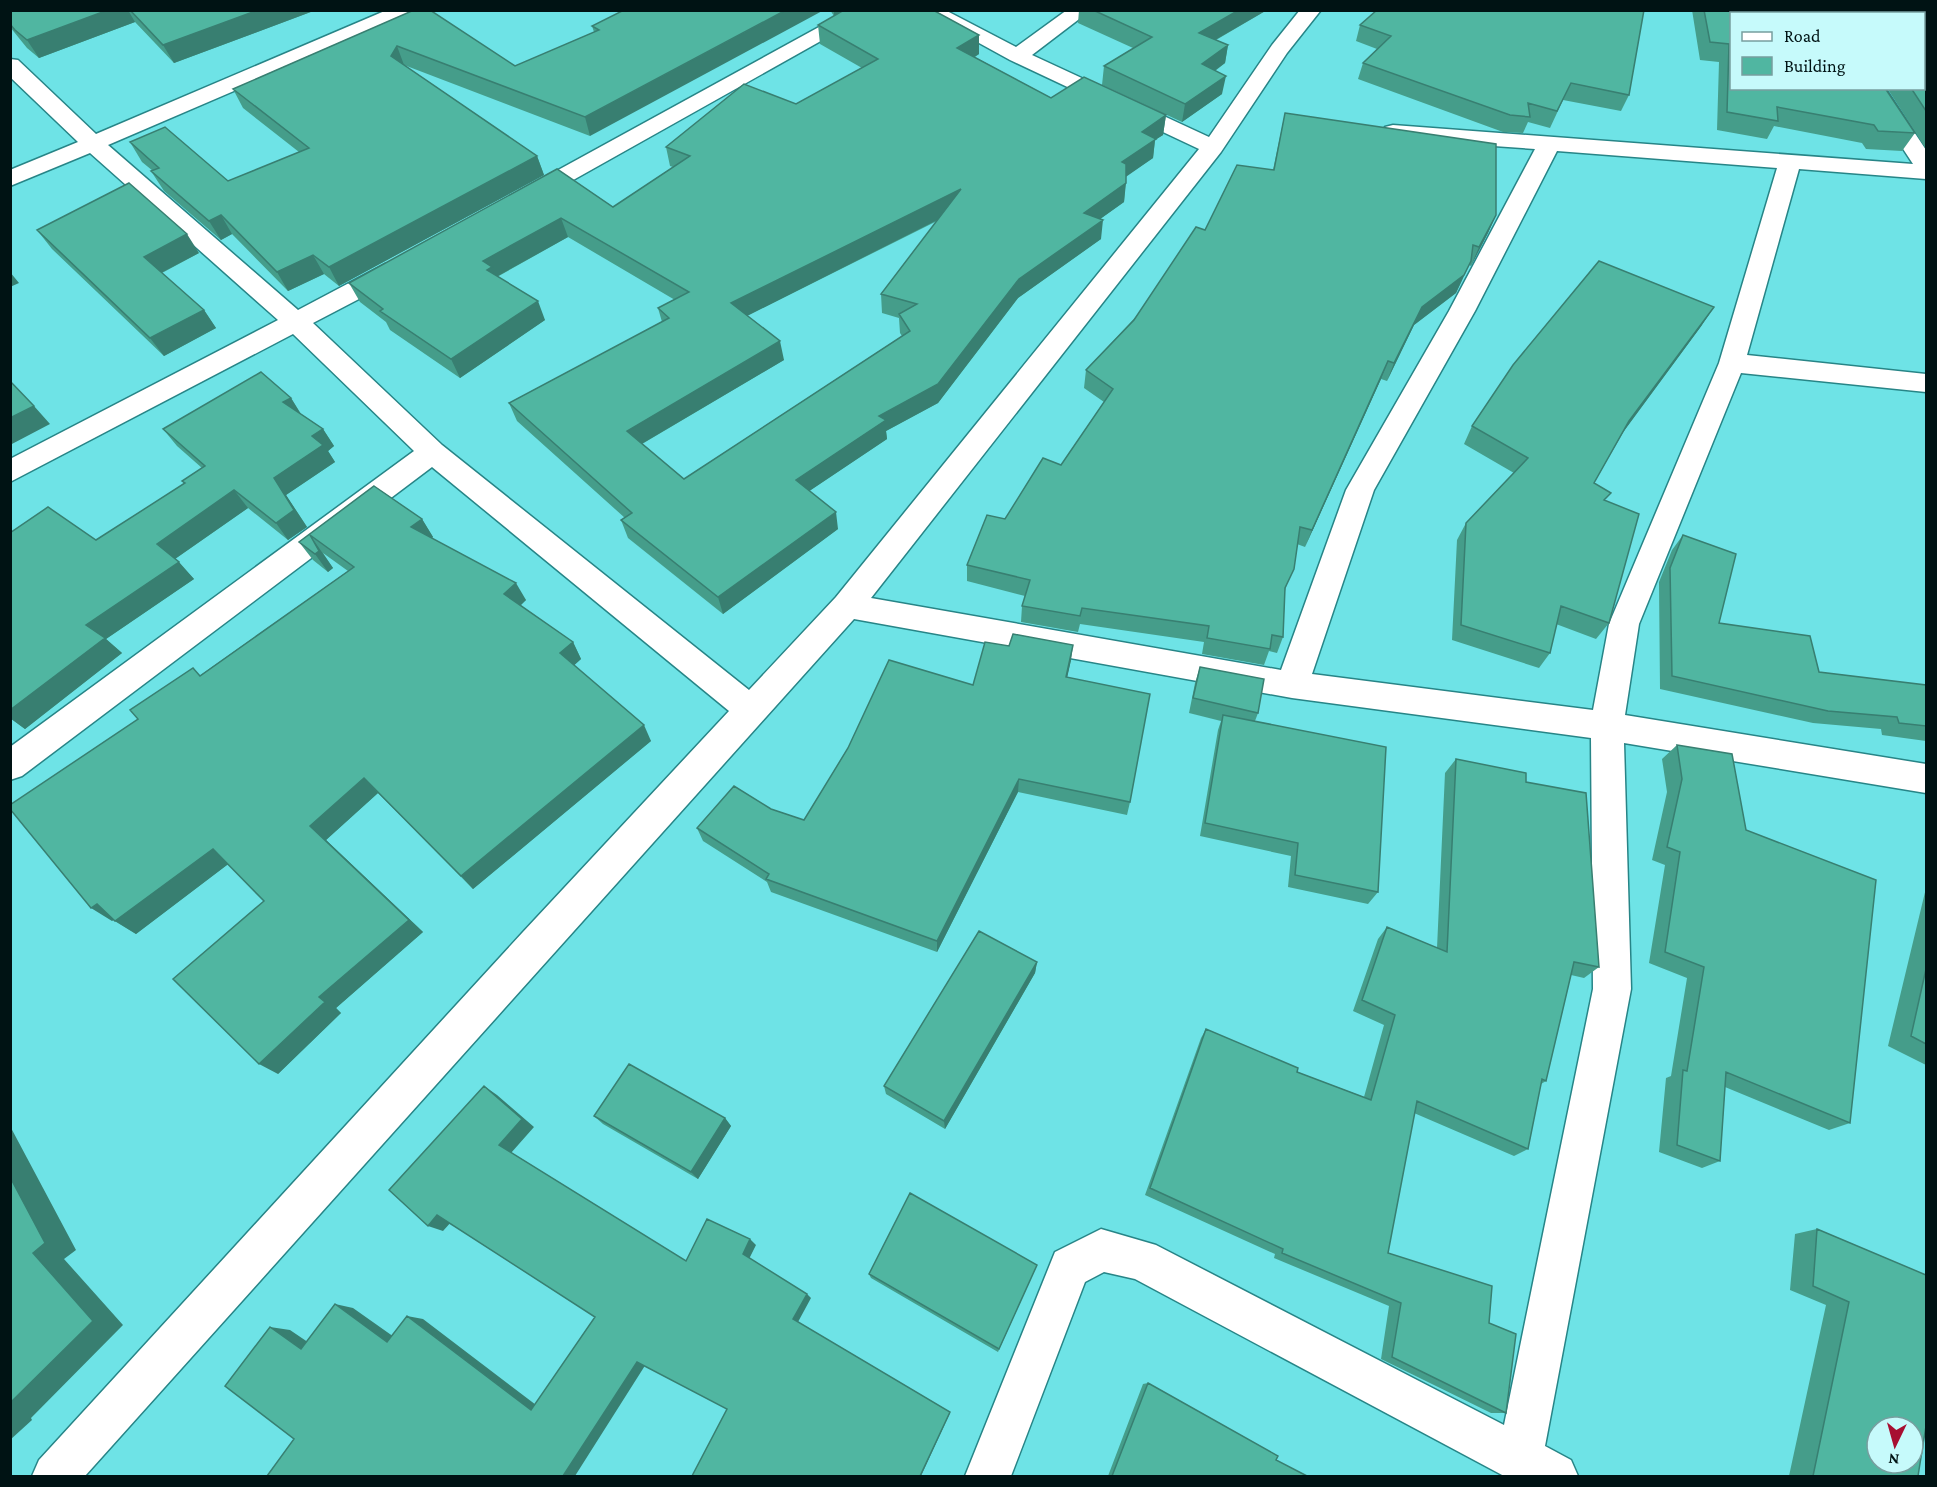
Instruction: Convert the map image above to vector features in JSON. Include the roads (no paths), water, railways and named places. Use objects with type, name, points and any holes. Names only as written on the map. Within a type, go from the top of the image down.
[{"type":"street","points":[[10,179],[406,10]]},
{"type":"street","points":[[504,209],[866,10]]},
{"type":"street","points":[[929,10],[1017,56],[1213,147]]},
{"type":"street","points":[[1017,56],[1081,10]]},
{"type":"street","points":[[55,1476],[536,944],[847,606],[1213,147],[1279,49],[1311,10]]},
{"type":"street","points":[[10,65],[93,144],[297,323],[432,452],[752,711]]},
{"type":"street","points":[[1875,90],[1926,170]]},
{"type":"street","points":[[1375,131],[1926,170]]},
{"type":"street","points":[[1292,685],[1360,490],[1462,311],[1550,142]]},
{"type":"street","points":[[988,1476],[1071,1267],[1101,1250],[1141,1260],[1537,1468],[1612,989],[1607,726],[1624,624],[1732,363],[1790,161]]},
{"type":"street","points":[[10,472],[411,261]]},
{"type":"street","points":[[1732,363],[1926,383]]},
{"type":"street","points":[[10,766],[432,452]]},
{"type":"street","points":[[847,606],[1292,685],[1607,726],[1926,778]]}]
